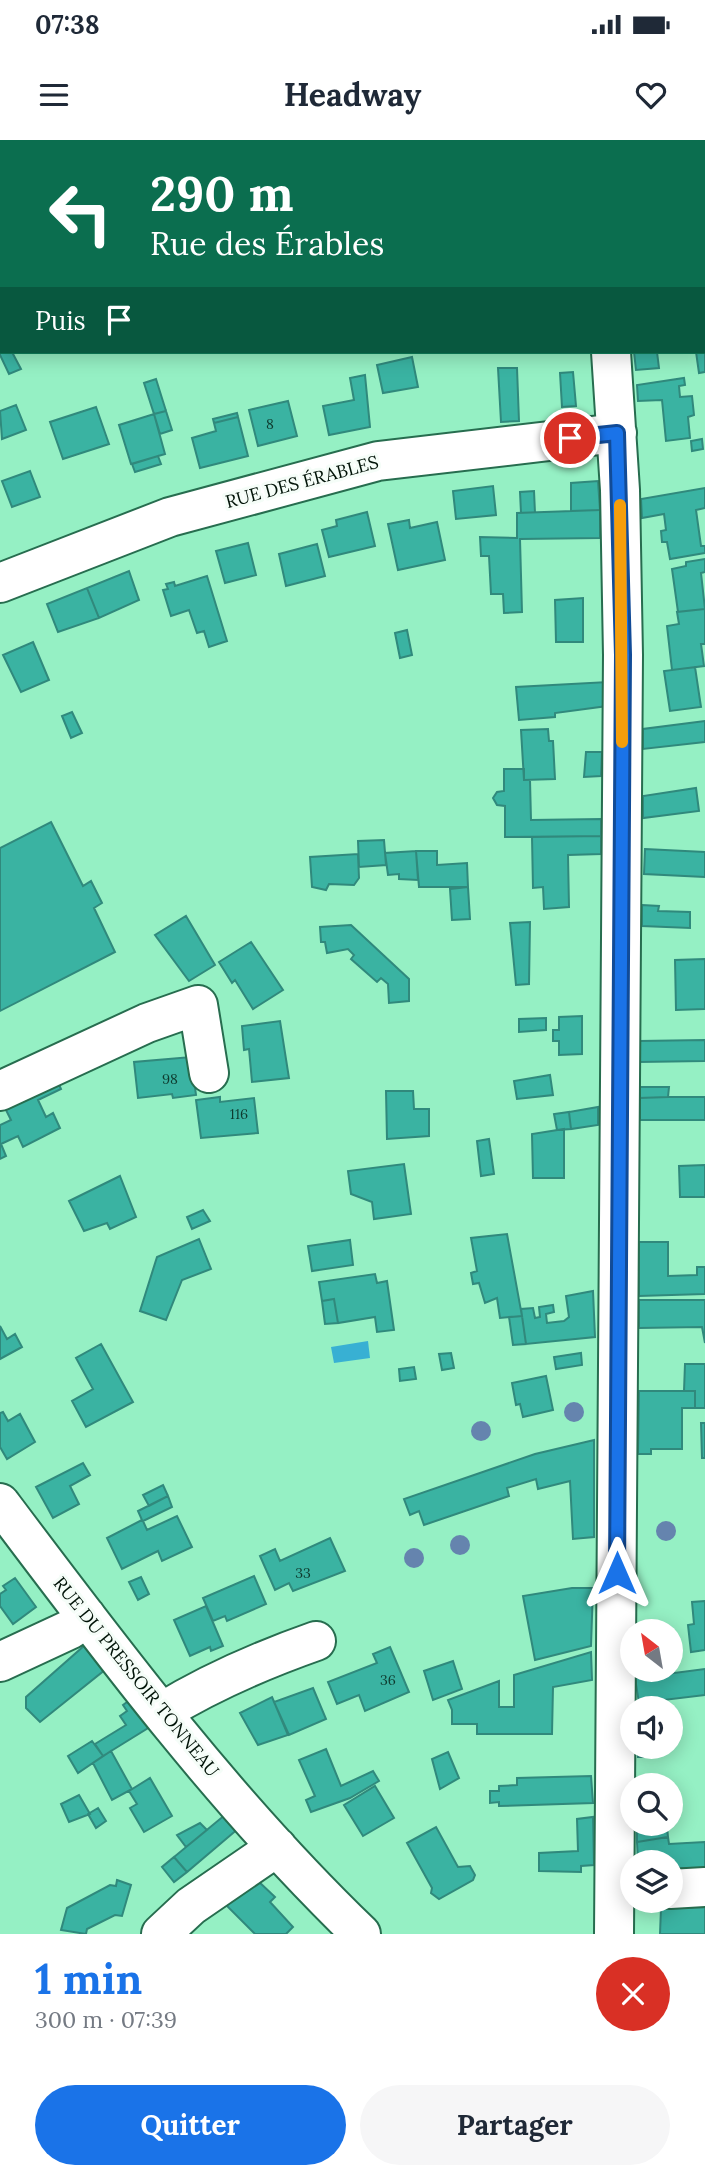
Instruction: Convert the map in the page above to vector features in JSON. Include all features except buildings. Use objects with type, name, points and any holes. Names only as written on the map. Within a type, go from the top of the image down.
[{"type":"street","points":[[611,354],[617,433],[623,655],[623,1850]]},
{"type":"street","name":"RUE DES ÉRABLES","points":[[0,583],[170,517],[378,461],[617,433]]},
{"type":"street","points":[[0,1091],[147,1023],[198,1005],[209,1073]]},
{"type":"street","name":"RUE DU PRESSOIR TONNEAU","points":[[0,1503],[162,1712],[277,1847],[361,1934]]},
{"type":"street","points":[[0,1662],[71,1629],[86,1616]]},
{"type":"street","points":[[162,1712],[192,1693],[262,1660],[316,1641]]},
{"type":"street","points":[[161,1934],[191,1906],[277,1847]]},
{"type":"street","points":[[683,1888],[705,1887]]},
{"type":"street","points":[[614,1934],[620,1905]]},
{"type":"water","points":[[368,1341],[370,1358],[334,1363],[331,1347]]},
{"type":"slow traffic","points":[[620,505],[622,742]]},
{"type":"route","points":[[570,438],[617,433],[620,490],[623,655],[619,915],[617,1573]]}]
